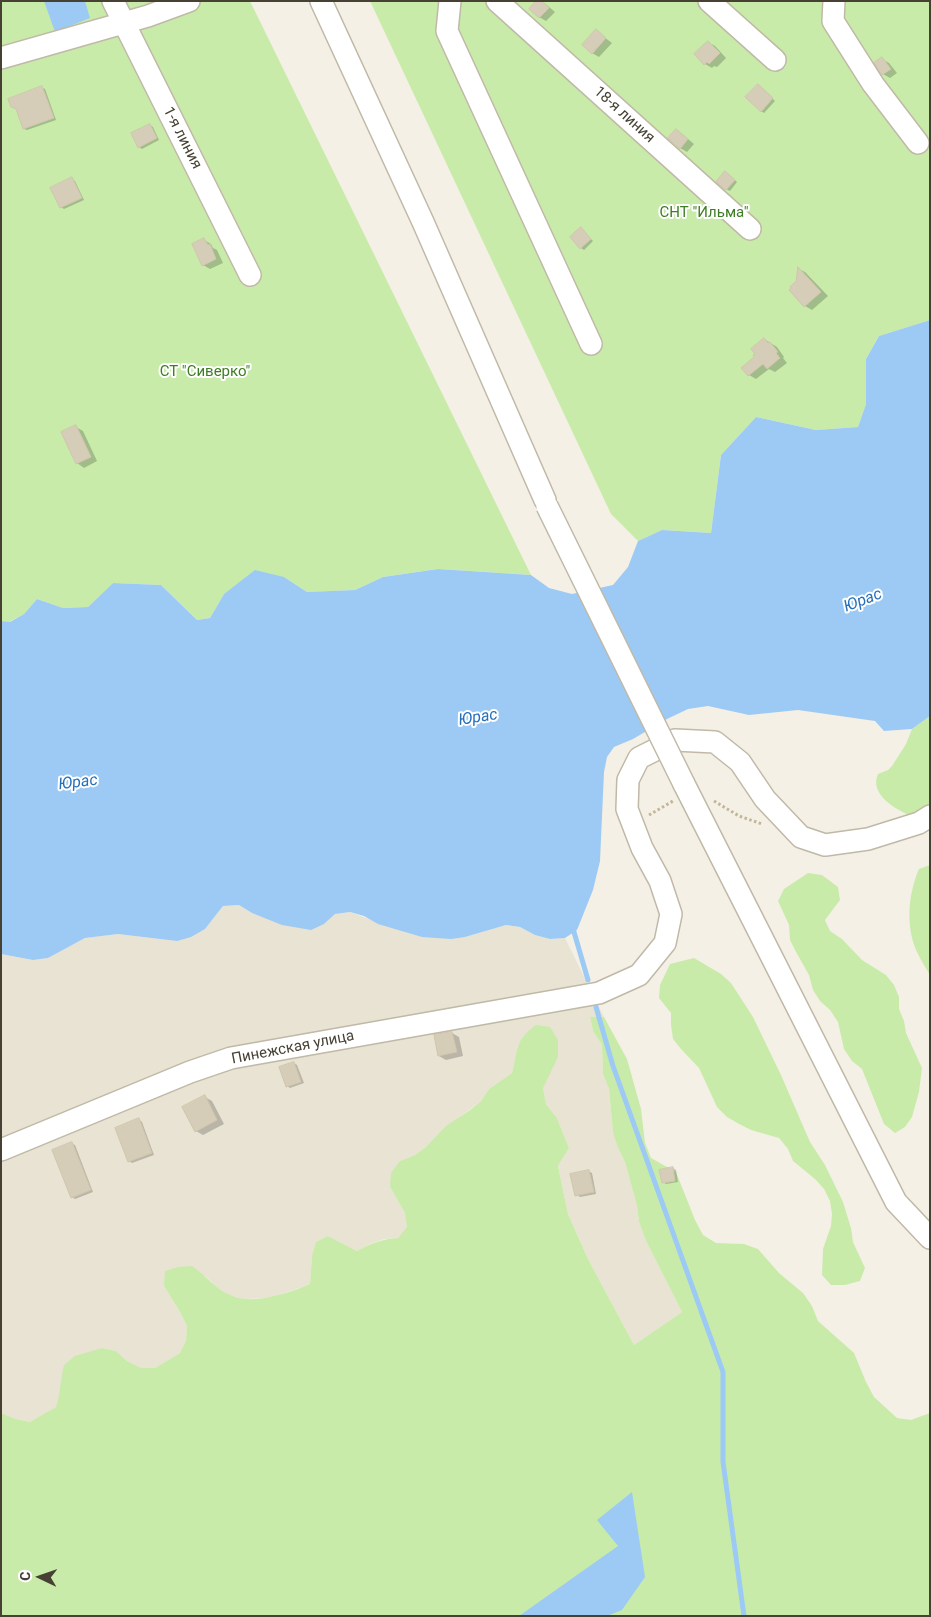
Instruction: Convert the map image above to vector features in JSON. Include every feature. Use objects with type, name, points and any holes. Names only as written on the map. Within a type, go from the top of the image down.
[{"type":"street","name":"1-я линия","points":[[113,1],[250,275]]},
{"type":"street","points":[[1,58],[148,16],[189,1]]},
{"type":"street","points":[[321,1],[423,222],[546,503],[681,791],[896,1202],[930,1238]]},
{"type":"street","points":[[450,1],[447,31],[591,344]]},
{"type":"street","name":"18-я линия","points":[[497,1],[750,229]]},
{"type":"street","points":[[709,1],[775,60]]},
{"type":"street","points":[[834,1],[833,21],[872,84],[918,143]]},
{"type":"street","name":"Пинежская улица","points":[[1,1150],[190,1072],[231,1058],[599,993],[639,975],[665,943],[670,914],[660,882],[642,848],[627,809],[628,780],[638,758],[675,740],[715,742],[740,762],[765,799],[801,838],[825,844],[868,840],[919,823],[930,816]]},
{"type":"path","points":[[649,815],[681,791],[765,825]]},
{"type":"shaded area","points":[[239,905],[252,913],[266,918],[324,924],[334,914],[350,912],[393,928],[465,937],[506,925],[520,927],[535,935],[550,939],[565,938],[604,1017],[590,1017],[593,1031],[602,1045],[603,1074],[609,1089],[613,1133],[625,1162],[637,1206],[639,1222],[646,1241],[682,1312],[634,1345],[588,1259],[568,1214],[558,1166],[569,1148],[557,1118],[546,1104],[543,1088],[518,1045],[512,1073],[489,1089],[481,1101],[458,1118],[426,1147],[415,1155],[400,1161],[390,1187],[405,1213],[408,1227],[398,1238],[384,1239],[357,1251],[328,1236],[312,1256],[310,1284],[271,1298],[244,1299],[230,1296],[205,1276],[164,1286],[187,1326],[186,1340],[180,1353],[155,1368],[141,1368],[127,1361],[116,1351],[102,1348],[88,1353],[61,1379],[61,1393],[56,1407],[44,1415],[30,1422],[1,1413],[1,954],[33,960],[48,958],[85,938],[118,934],[177,941],[205,929],[223,906]]},
{"type":"green space","name":"СТ \"Сиверко\"","points":[[1,1],[250,1],[531,575],[438,569],[383,577],[355,590],[307,592],[284,577],[224,594],[210,618],[197,620],[161,585],[113,583],[88,607],[63,608],[37,599],[24,614],[9,622],[1,621]]},
{"type":"green space","name":"СНТ \"Ильма\"","points":[[370,1],[930,1],[930,320],[879,336],[866,359],[866,404],[858,427],[816,430],[756,417],[721,455],[711,533],[662,530],[638,541],[611,514]]},
{"type":"green space","points":[[930,716],[930,808],[911,816],[885,800],[877,788],[876,781],[878,774],[892,766],[906,744],[912,729]]},
{"type":"green space","points":[[930,865],[930,975],[919,957],[911,933],[910,900],[919,869]]},
{"type":"green space","points":[[808,873],[822,875],[838,887],[840,900],[825,920],[830,931],[842,939],[862,960],[886,975],[894,985],[899,997],[899,1009],[906,1033],[922,1068],[919,1092],[912,1117],[905,1127],[895,1133],[884,1124],[862,1069],[852,1061],[844,1049],[838,1022],[813,990],[809,975],[790,940],[789,925],[778,901],[784,889]]},
{"type":"green space","points":[[694,958],[721,974],[731,983],[753,1017],[810,1142],[825,1165],[843,1202],[853,1242],[865,1268],[860,1281],[845,1285],[831,1285],[822,1275],[823,1249],[831,1226],[832,1214],[830,1201],[824,1189],[793,1161],[788,1149],[779,1138],[751,1130],[727,1117],[717,1107],[699,1068],[673,1039],[671,1013],[659,998],[660,985],[670,964]]},
{"type":"green space","points":[[590,1017],[604,1017],[627,1059],[641,1109],[645,1143],[651,1158],[676,1172],[703,1235],[716,1243],[744,1244],[758,1249],[779,1273],[803,1293],[812,1306],[818,1321],[854,1353],[874,1397],[897,1418],[911,1420],[930,1413],[930,1616],[1,1616],[1,1413],[30,1422],[56,1407],[64,1365],[75,1356],[102,1348],[116,1351],[127,1361],[141,1368],[155,1368],[180,1353],[186,1340],[187,1326],[164,1286],[165,1271],[178,1267],[192,1266],[230,1295],[239,1298],[260,1299],[292,1291],[310,1284],[312,1256],[316,1242],[328,1236],[357,1251],[377,1242],[398,1238],[407,1227],[405,1213],[390,1187],[391,1173],[400,1161],[415,1155],[426,1147],[446,1126],[481,1101],[489,1089],[512,1073],[521,1040],[536,1025],[550,1027],[558,1040],[558,1057],[543,1088],[546,1104],[557,1118],[569,1148],[558,1166],[568,1214],[588,1259],[634,1345],[682,1312],[646,1241],[639,1222],[637,1206],[625,1162],[613,1133],[609,1089],[603,1074],[602,1045],[593,1031]]},
{"type":"water","points":[[44,1],[85,1],[90,18],[55,32]]},
{"type":"water","name":"Юрас","points":[[930,320],[930,716],[912,729],[884,731],[875,721],[798,710],[749,715],[708,706],[688,709],[633,739],[614,747],[607,757],[604,772],[600,861],[593,890],[577,930],[565,938],[550,939],[535,935],[520,927],[506,925],[465,937],[451,939],[422,937],[378,924],[364,916],[350,912],[335,914],[324,924],[311,930],[282,925],[252,913],[239,905],[223,906],[205,929],[191,937],[177,941],[118,934],[85,938],[48,958],[33,960],[1,954],[1,621],[10,622],[24,614],[37,599],[63,608],[88,607],[113,583],[161,585],[197,620],[210,618],[224,594],[255,570],[284,577],[307,592],[355,590],[383,577],[438,569],[531,575],[549,588],[572,594],[613,585],[628,567],[638,541],[662,530],[711,533],[721,455],[756,417],[816,430],[858,427],[866,404],[866,359],[879,336]]},
{"type":"water","points":[[632,1492],[645,1577],[622,1610],[607,1616],[519,1616],[618,1546],[597,1520]]},
{"type":"building","points":[[536,1],[542,1],[549,8],[539,18],[529,9]]},
{"type":"building","points":[[596,29],[606,38],[592,54],[582,45]]},
{"type":"building","points":[[708,41],[720,53],[709,64],[707,62],[704,65],[694,54]]},
{"type":"building","points":[[882,57],[891,69],[882,75],[874,63]]},
{"type":"building","points":[[758,84],[773,98],[761,112],[745,97]]},
{"type":"building","points":[[42,86],[54,118],[23,129],[16,109],[11,107],[8,99]]},
{"type":"building","points":[[150,124],[157,138],[138,148],[131,133]]},
{"type":"building","points":[[676,129],[688,139],[680,149],[668,138]]},
{"type":"building","points":[[725,171],[735,180],[726,190],[716,182]]},
{"type":"building","points":[[72,177],[82,198],[60,208],[50,188]]},
{"type":"building","points":[[581,227],[591,239],[580,249],[570,237]]},
{"type":"building","points":[[204,238],[208,245],[210,244],[216,259],[202,266],[192,244]]},
{"type":"building","points":[[798,267],[821,292],[804,307],[789,290],[796,281]]},
{"type":"building","points":[[764,338],[778,352],[776,353],[780,358],[767,369],[763,364],[748,376],[741,368],[754,357],[753,355],[755,354],[751,349]]},
{"type":"building","points":[[76,425],[91,457],[76,464],[61,432]]},
{"type":"building","points":[[452,1032],[457,1052],[438,1056],[434,1035]]},
{"type":"building","points":[[294,1062],[301,1082],[286,1087],[279,1067]]},
{"type":"building","points":[[205,1095],[217,1120],[195,1132],[182,1107]]},
{"type":"building","points":[[139,1118],[152,1153],[128,1162],[115,1128]]},
{"type":"building","points":[[72,1142],[91,1190],[71,1198],[52,1150]]},
{"type":"building","points":[[673,1167],[675,1181],[662,1183],[659,1170]]},
{"type":"building","points":[[589,1170],[594,1192],[575,1196],[570,1174]]},
{"type":"waterway","points":[[574,932],[588,980]]},
{"type":"waterway","points":[[596,1007],[613,1066],[723,1372],[723,1462],[744,1616]]}]
